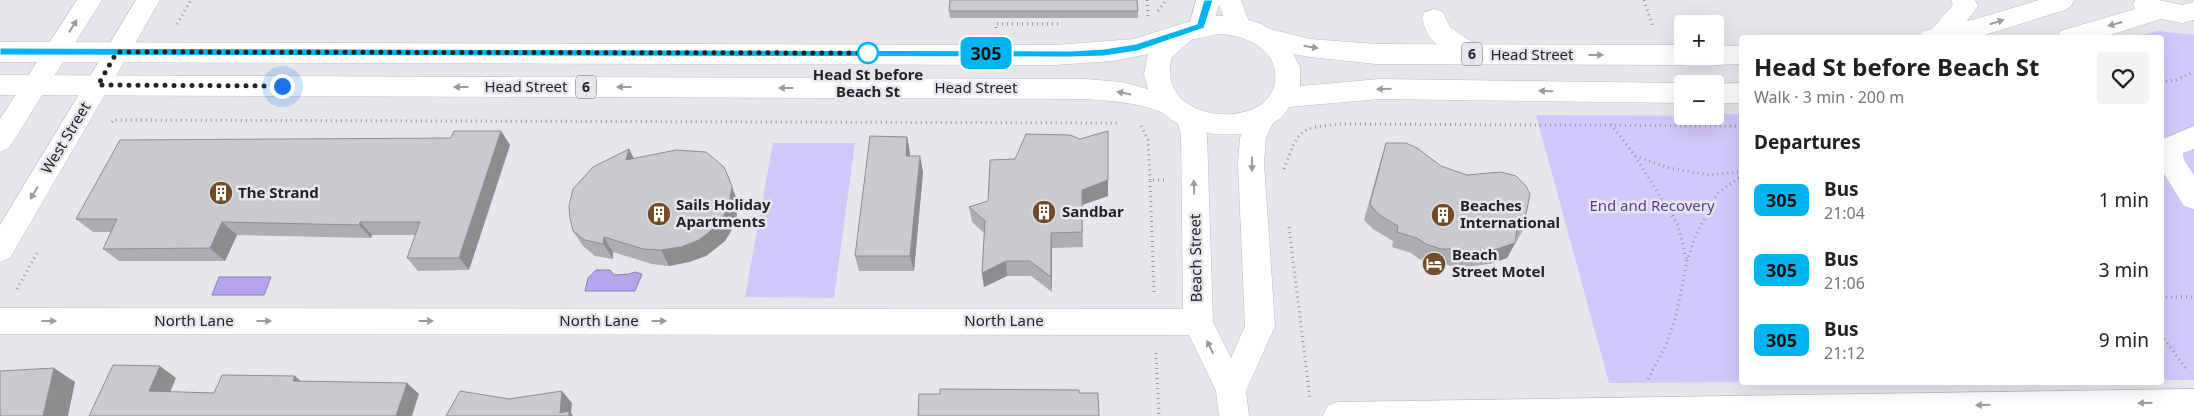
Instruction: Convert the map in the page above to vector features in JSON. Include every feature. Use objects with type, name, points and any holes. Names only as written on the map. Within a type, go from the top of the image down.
[{"type":"main road","points":[[0,141],[90,0]]},
{"type":"main road","name":"West Street","points":[[0,250],[148,0]]},
{"type":"main road","points":[[1180,111],[1161,92],[1156,80],[1157,64],[1163,50],[1193,29],[1208,0]]},
{"type":"main road","points":[[1229,0],[1239,26]]},
{"type":"main road","points":[[1939,35],[1966,6],[1963,0]]},
{"type":"main road","points":[[1946,35],[2056,4],[2062,0]]},
{"type":"main road","points":[[2136,0],[2160,10],[2176,13],[2194,11]]},
{"type":"main road","points":[[2079,35],[2160,10]]},
{"type":"main road","points":[[1434,18],[1440,33],[1460,47],[1481,54]]},
{"type":"main road","name":"6","points":[[0,52],[1055,55],[1104,52],[1137,47],[1193,29],[1223,24],[1239,26],[1263,37],[1281,53],[1287,65],[1289,79],[1284,97],[1275,108],[1262,118],[1238,125],[1211,124],[1180,111]]},
{"type":"main road","name":"Head Street","points":[[1263,37],[1310,48],[1376,54],[1674,55]]},
{"type":"main road","points":[[1724,55],[1739,55]]},
{"type":"main road","name":"Head Street","points":[[0,85],[1066,89],[1122,92],[1180,111]]},
{"type":"main road","points":[[1284,97],[1380,89],[1674,93]]},
{"type":"main road","points":[[1724,93],[1739,92]]},
{"type":"main road","name":"Beach Street","points":[[1180,111],[1194,135],[1198,322],[1232,404]]},
{"type":"main road","name":"Beach Street","points":[[1232,404],[1260,326],[1251,163],[1253,138],[1262,118]]},
{"type":"main road","points":[[2194,137],[2169,148],[2171,162],[2194,198]]},
{"type":"main road","name":"North Lane","points":[[0,321],[1198,322]]},
{"type":"main road","points":[[1324,412],[2194,403]]},
{"type":"path","points":[[175,28],[191,0]]},
{"type":"path","points":[[1147,0],[1148,24]]},
{"type":"path","points":[[1644,0],[1653,28]]},
{"type":"path","points":[[2164,82],[2176,80],[2194,72]]},
{"type":"path","points":[[108,128],[113,120],[1126,123]]},
{"type":"path","points":[[1283,171],[1295,139],[1310,127],[1341,124],[1401,123],[1739,126]]},
{"type":"path","points":[[1134,124],[1141,126],[1148,140],[1150,180]]},
{"type":"path","points":[[1611,124],[1635,156],[1678,225],[1687,261]]},
{"type":"path","points":[[1635,156],[1669,168],[1710,175],[1739,172]]},
{"type":"path","points":[[1646,383],[1666,345],[1676,316],[1687,261],[1696,235],[1718,193],[1739,177]]},
{"type":"path","points":[[1289,224],[1324,412]]},
{"type":"path","points":[[15,292],[39,249]]},
{"type":"path","points":[[2164,297],[2194,296]]},
{"type":"path","points":[[2164,339],[2189,373]]},
{"type":"green space","points":[[2158,31],[2194,35],[2194,380],[2164,380],[2164,35],[2140,35]]},
{"type":"green space","name":"End and Recovery","points":[[1724,114],[1739,114],[1739,382],[1609,383],[1536,115],[1674,116],[1674,125],[1724,125]]},
{"type":"green space","points":[[773,143],[855,143],[834,298],[745,297]]},
{"type":"shaded area","points":[[596,270],[610,270],[614,275],[635,272],[642,274],[635,291],[585,291],[588,278]]},
{"type":"shaded area","points":[[219,277],[271,277],[264,295],[212,295]]},
{"type":"building","points":[[950,0],[1137,0],[1138,11],[949,11]]},
{"type":"building","points":[[454,131],[501,131],[459,258],[407,258],[420,222],[360,222],[359,225],[222,222],[210,248],[103,249],[117,219],[76,219],[120,140],[451,138]]},
{"type":"building","name":"Sandbar","points":[[1108,131],[1108,180],[1082,190],[1082,232],[1051,233],[1051,277],[1030,261],[1006,261],[982,273],[985,221],[969,207],[988,201],[990,160],[1015,159],[1026,134],[1070,135],[1080,139]]},
{"type":"building","points":[[870,136],[907,137],[906,156],[920,156],[910,256],[855,256]]},
{"type":"building","name":"Beaches International","points":[[1386,143],[1406,143],[1417,148],[1441,166],[1467,175],[1501,172],[1516,176],[1526,186],[1530,194],[1523,230],[1517,229],[1515,243],[1497,249],[1466,253],[1451,249],[1441,249],[1426,244],[1417,238],[1397,232],[1398,226],[1378,214],[1370,204]]},
{"type":"building","name":"Sails Holiday Apartments","points":[[629,149],[626,160],[676,150],[706,152],[724,167],[732,186],[729,207],[717,226],[699,240],[681,247],[661,250],[643,249],[604,237],[603,244],[585,240],[573,231],[569,206],[573,189],[593,167]]},
{"type":"building","points":[[113,365],[160,366],[149,391],[214,393],[222,375],[295,376],[293,381],[407,383],[396,416],[89,416]]},
{"type":"building","points":[[54,368],[43,416],[0,416],[0,371]]},
{"type":"building","points":[[940,389],[1079,390],[1079,393],[1098,393],[1099,416],[918,416],[919,394],[940,394]]},
{"type":"building","points":[[460,391],[509,399],[562,391],[560,413],[569,411],[569,416],[446,416]]},
{"type":"bus line","name":"305","points":[[0,52],[695,52],[997,53],[1055,55],[1104,52],[1137,47],[1201,26],[1208,0]]},
{"type":"place","name":"Head St before Beach St","points":[[868,53]]},
{"type":"place","name":"The Strand","points":[[221,193]]},
{"type":"place","name":"Sandbar","points":[[1044,212]]},
{"type":"place","name":"Sails Holiday Apartments","points":[[659,214]]},
{"type":"place","name":"Beaches International","points":[[1443,215]]},
{"type":"place","name":"Beach Street Motel","points":[[1434,264]]},
{"type":"route","points":[[282,86],[98,85],[117,52],[873,53],[868,53]]}]
